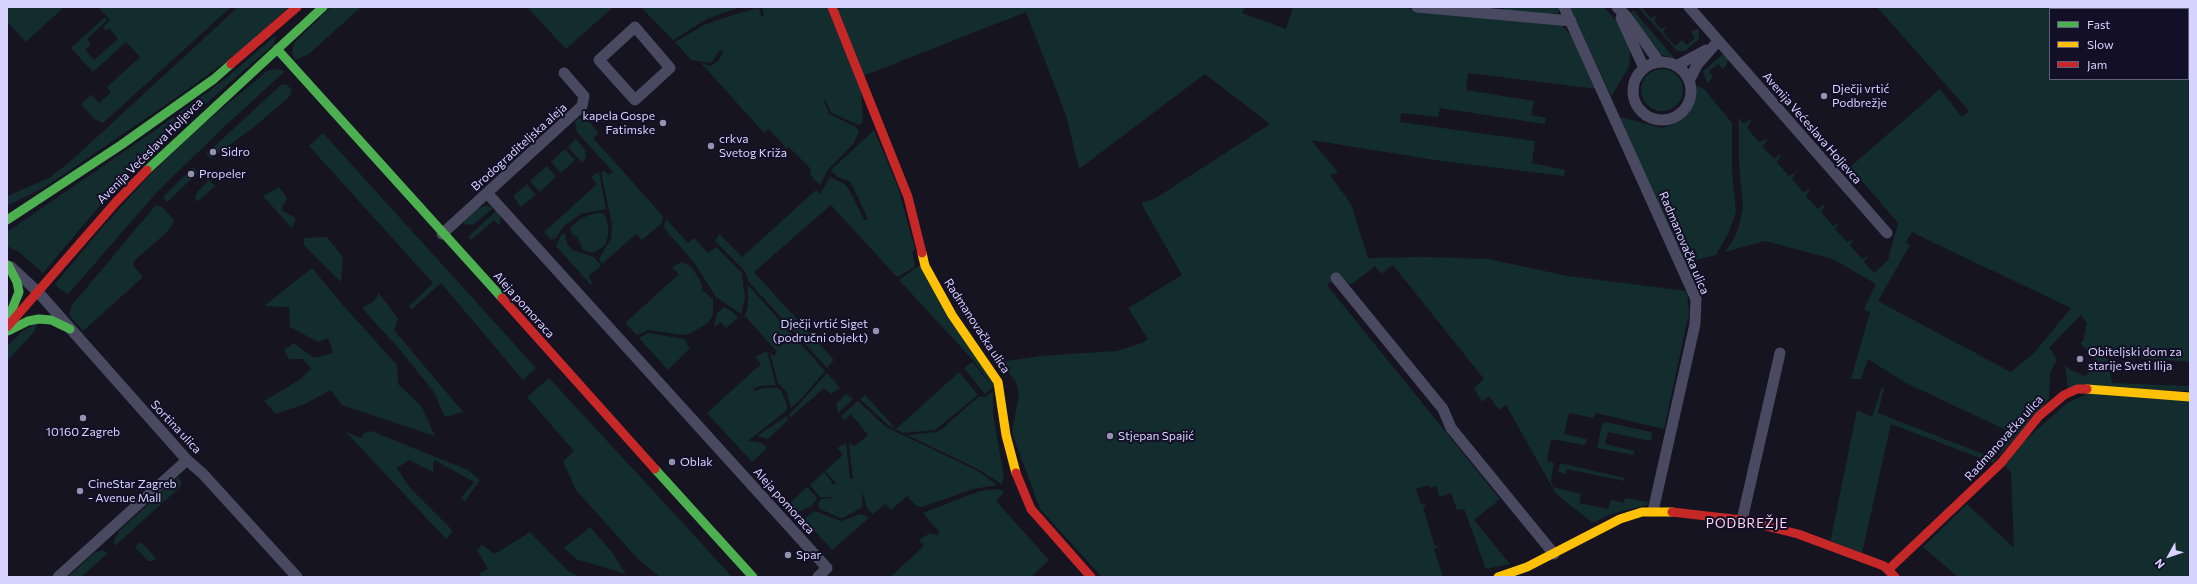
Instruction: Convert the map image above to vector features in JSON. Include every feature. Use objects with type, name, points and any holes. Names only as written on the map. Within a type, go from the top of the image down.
[{"type":"street","points":[[277,49],[284,26],[297,7]]},
{"type":"street","name":"Avenija Većeslava Holjevca","points":[[10,216],[121,145],[214,79],[297,7]]},
{"type":"street","name":"Avenija Većeslava Holjevca","points":[[7,327],[116,202],[150,166],[323,7]]},
{"type":"street","name":"Radmanovačka ulica","points":[[832,7],[908,197],[925,266],[952,315],[998,382],[1006,435],[1018,482],[1031,509],[1091,577]]},
{"type":"street","points":[[1417,7],[1571,21]]},
{"type":"street","name":"Radmanovačka ulica","points":[[1564,7],[1696,299],[1695,324],[1653,511]]},
{"type":"street","points":[[1616,7],[1627,17],[1659,62]]},
{"type":"street","points":[[1616,7],[1644,68]]},
{"type":"street","name":"Avenija Većeslava Holjevca","points":[[1688,7],[1714,44],[1887,234]]},
{"type":"street","points":[[635,27],[670,68],[636,100],[599,60],[635,27]]},
{"type":"street","points":[[1676,66],[1714,44]]},
{"type":"street","points":[[1689,81],[1697,65],[1714,44]]},
{"type":"street","name":"Aleja pomoraca","points":[[277,49],[442,234],[753,577]]},
{"type":"street","points":[[1659,62],[1676,66],[1684,72],[1689,81],[1691,90],[1685,109],[1678,115],[1668,119],[1654,118],[1641,111],[1633,94],[1637,75],[1644,68],[1659,62]]},
{"type":"street","name":"Brodograditeljska aleja","points":[[442,234],[583,105],[582,93],[564,73]]},
{"type":"street","name":"Aleja pomoraca","points":[[487,193],[827,568],[818,577]]},
{"type":"street","points":[[7,265],[17,282],[19,292],[15,306],[7,320]]},
{"type":"street","name":"Sortina ulica","points":[[7,265],[38,292],[187,460],[204,474],[297,577]]},
{"type":"street","points":[[1336,278],[1443,409],[1451,428],[1554,554]]},
{"type":"street","points":[[7,332],[28,321],[39,319],[51,320],[70,329]]},
{"type":"street","points":[[1742,520],[1780,353]]},
{"type":"street","name":"Radmanovačka ulica","points":[[1498,577],[1527,567],[1620,519],[1653,511],[1742,520],[1798,534],[1884,566],[1889,575],[2001,463],[2039,416],[2057,400],[2068,393],[2077,389],[2094,388],[2190,397]]},
{"type":"street","points":[[58,577],[187,460]]},
{"type":"green space","points":[[7,7],[64,7],[26,42],[7,22]]},
{"type":"green space","points":[[98,7],[231,7],[103,123],[94,119],[81,104],[91,95],[99,103],[111,92],[107,87],[140,57],[126,42],[93,72],[71,48],[105,17],[107,20],[87,39],[91,44],[85,50],[94,60],[118,39],[109,28],[106,31],[103,27],[110,20]]},
{"type":"green space","points":[[238,7],[289,7],[239,52],[170,102],[45,187],[7,206],[7,196],[49,178],[72,160]]},
{"type":"green space","points":[[331,7],[361,7],[309,54],[295,60],[292,53],[294,43]]},
{"type":"green space","points":[[527,7],[613,7],[566,49]]},
{"type":"green space","points":[[641,7],[740,7],[707,19],[673,40]]},
{"type":"green space","points":[[762,7],[827,7],[861,91],[863,122],[859,125],[831,113],[825,99],[824,101],[829,114],[859,130],[854,143],[828,170],[820,185],[813,178],[810,172],[811,169],[789,147],[786,148],[769,129],[764,133],[701,63],[710,66],[718,61],[723,52],[720,50],[711,63],[691,60],[675,42],[704,25],[732,15],[759,8],[761,16],[764,16]]},
{"type":"green space","points":[[854,7],[1245,7],[1242,13],[1286,29],[1293,7],[1393,7],[1550,22],[1561,25],[1572,36],[1597,89],[1468,73],[1466,90],[1534,101],[1531,115],[1546,118],[1545,124],[1440,108],[1438,117],[1401,113],[1400,122],[1535,141],[1532,163],[1565,170],[1564,176],[1441,161],[1311,140],[1338,172],[1330,175],[1351,204],[1368,258],[1422,257],[1488,259],[1568,276],[1687,291],[1689,313],[1664,429],[1596,413],[1593,418],[1569,413],[1564,434],[1587,439],[1585,445],[1551,439],[1547,461],[1554,463],[1551,481],[1553,487],[1581,494],[1579,503],[1608,509],[1611,500],[1624,503],[1625,498],[1648,502],[1647,505],[1611,514],[1593,523],[1556,494],[1506,405],[1499,410],[1489,396],[1482,402],[1474,388],[1484,379],[1393,265],[1381,274],[1375,266],[1352,284],[1332,281],[1327,285],[1500,499],[1474,520],[1510,564],[1486,569],[1464,509],[1457,510],[1451,493],[1440,497],[1436,486],[1430,488],[1429,485],[1416,489],[1421,504],[1425,503],[1426,506],[1423,508],[1435,546],[1439,545],[1439,547],[1434,549],[1443,577],[1102,577],[1040,509],[1012,433],[1019,393],[1015,380],[1009,373],[994,363],[1040,356],[1117,351],[1142,343],[1148,339],[1128,308],[1182,275],[1141,203],[1156,198],[1270,124],[1205,74],[1079,169],[1066,115],[1026,12],[863,76],[837,10]]},
{"type":"green space","points":[[1505,7],[1559,7],[1559,11],[1557,14],[1505,11]]},
{"type":"green space","points":[[1570,7],[1604,7],[1631,38],[1629,67],[1611,97]]},
{"type":"green space","points":[[1638,7],[1642,7],[1651,18],[1658,14],[1654,21],[1661,29],[1668,26],[1663,32],[1675,46],[1682,40],[1687,45],[1695,38],[1691,32],[1697,29],[1699,29],[1699,39],[1685,51],[1677,51]]},
{"type":"green space","points":[[1877,7],[2190,7],[2190,362],[2107,356],[2112,383],[2188,386],[2190,384],[2190,391],[2068,388],[2065,365],[2071,370],[2085,376],[2098,362],[2080,343],[2083,341],[2087,323],[2081,315],[2049,348],[2057,359],[2050,374],[2049,399],[1993,463],[1891,424],[1862,553],[1831,541],[1831,538],[1857,410],[1872,417],[1882,387],[1884,388],[1878,413],[1996,459],[2012,433],[1904,382],[1868,359],[1861,379],[1851,379],[1870,312],[1864,309],[1876,284],[1833,259],[1765,241],[1725,252],[1734,239],[1739,226],[1743,206],[1739,164],[1739,123],[1737,117],[1744,124],[1749,120],[1751,121],[1747,128],[1759,142],[1767,139],[1762,146],[1774,159],[1781,155],[1777,162],[1789,176],[1796,172],[1792,179],[1803,192],[1811,189],[1806,196],[1818,209],[1823,205],[1825,206],[1821,212],[1833,226],[1840,222],[1835,229],[1847,242],[1854,239],[1850,245],[1862,259],[1869,255],[1864,262],[1874,273],[1888,260],[1898,223],[1850,167],[1940,89],[1962,117],[1969,111]],"holes":[[[1912,232],[2071,308],[2035,352],[2011,372],[1878,301],[1910,245],[1906,242]]]},
{"type":"green space","points":[[1631,11],[1634,11],[1675,59],[1659,54],[1643,33]]},
{"type":"green space","points":[[276,35],[274,44],[127,173],[43,273],[19,252],[7,246],[7,232],[157,129],[225,79]]},
{"type":"green space","points":[[1723,54],[1728,58],[1727,64],[1723,69],[1718,64],[1709,71],[1713,77],[1707,83],[1703,71]]},
{"type":"green space","points":[[276,69],[285,71],[157,192],[71,291],[67,294],[57,287],[55,284],[100,230],[147,178],[193,133],[267,71]]},
{"type":"green space","points":[[1658,69],[1666,69],[1674,72],[1680,78],[1683,90],[1680,102],[1674,108],[1666,111],[1658,111],[1650,108],[1644,102],[1641,94],[1641,86],[1644,78],[1650,72]]},
{"type":"green space","points":[[282,84],[287,85],[292,90],[289,97],[254,127],[212,158],[206,154]]},
{"type":"green space","points":[[1698,86],[1704,89],[1732,123],[1732,170],[1736,212],[1728,234],[1716,255],[1683,263],[1682,253],[1648,190],[1620,117],[1662,128],[1674,124],[1684,117],[1691,106],[1694,87]]},
{"type":"green space","points":[[579,118],[587,119],[599,133],[593,138],[663,216],[661,224],[642,240],[636,234],[602,264],[599,259],[611,239],[612,225],[601,172],[605,171],[609,175],[613,172],[577,132],[575,121]]},
{"type":"green space","points":[[874,130],[898,187],[915,249],[912,252],[915,265],[913,268],[897,277],[831,205],[754,272],[834,360],[827,368],[748,281],[746,273],[742,268],[715,241],[719,234],[742,257],[816,190],[820,194],[830,177],[845,184],[864,220],[868,219],[849,181],[837,177],[831,170]]},
{"type":"green space","points":[[323,133],[536,368],[523,380],[441,283],[412,309],[409,306],[433,283],[309,146]]},
{"type":"green space","points":[[576,139],[585,150],[586,157],[582,163],[568,147]]},
{"type":"green space","points":[[565,149],[575,160],[561,173],[551,162]]},
{"type":"green space","points":[[547,166],[556,177],[540,192],[530,181]]},
{"type":"green space","points":[[193,167],[198,173],[167,202],[163,197]]},
{"type":"green space","points":[[599,172],[606,209],[580,214],[563,227],[556,238],[551,240],[544,232],[597,184],[591,177]]},
{"type":"green space","points":[[209,180],[215,186],[197,202],[195,197],[198,191]]},
{"type":"green space","points":[[527,184],[536,195],[521,207],[513,196]]},
{"type":"green space","points":[[279,187],[287,198],[281,210],[296,218],[292,228],[263,196]]},
{"type":"green space","points":[[156,205],[162,207],[175,221],[166,233],[135,260],[133,265],[143,277],[83,331],[69,315],[72,305]]},
{"type":"green space","points":[[487,205],[493,208],[473,225],[464,224],[463,222],[477,209]]},
{"type":"green space","points":[[496,211],[501,217],[499,225],[494,220],[471,240],[468,237]]},
{"type":"green space","points":[[602,213],[606,217],[608,225],[608,236],[605,245],[594,253],[583,250],[577,237],[572,234],[570,228],[580,219],[592,214]]},
{"type":"green space","points":[[666,219],[688,243],[694,238],[708,253],[716,247],[742,273],[745,298],[741,314],[716,297],[695,264],[664,228]]},
{"type":"green space","points":[[565,233],[567,243],[572,250],[594,257],[601,266],[588,277],[592,282],[591,285],[556,246],[561,235]]},
{"type":"green space","points":[[327,237],[343,257],[341,282],[304,245],[304,238]]},
{"type":"green space","points":[[681,262],[691,266],[702,284],[702,290],[713,299],[713,315],[708,323],[689,334],[682,335],[648,330],[637,335],[625,323],[679,274],[672,267]]},
{"type":"green space","points":[[920,265],[957,330],[993,380],[995,385],[985,394],[964,368],[972,362],[992,385],[973,360],[899,280]]},
{"type":"green space","points":[[312,268],[397,365],[398,384],[422,407],[435,436],[342,405],[331,390],[305,404],[276,414],[264,401],[299,380],[311,369],[303,359],[289,359],[284,350],[294,343],[314,358],[333,353],[328,338],[318,342],[290,327],[289,307],[264,306]]},
{"type":"green space","points":[[748,285],[825,371],[802,398],[791,408],[787,393],[778,383],[770,353],[774,356],[777,352],[745,316],[748,305]]},
{"type":"green space","points":[[379,293],[398,319],[394,330],[463,412],[445,417],[434,392],[400,350],[362,308],[374,301]]},
{"type":"green space","points":[[724,307],[733,312],[738,318],[726,328],[721,322],[714,327],[717,313]]},
{"type":"green space","points":[[36,324],[35,331],[7,361],[7,346],[24,330]]},
{"type":"green space","points":[[648,333],[684,339],[690,348],[668,370],[639,338]]},
{"type":"green space","points":[[767,351],[776,385],[753,388],[754,391],[764,388],[777,388],[781,390],[787,404],[787,410],[748,441],[762,443],[767,448],[752,462],[707,413],[761,364],[755,357]]},
{"type":"green space","points":[[959,372],[978,395],[935,430],[903,433],[888,425],[860,399],[865,395],[896,429]]},
{"type":"green space","points":[[827,373],[840,388],[831,394],[824,388],[790,418],[789,415]]},
{"type":"green space","points":[[549,378],[732,577],[660,577],[637,558],[576,490],[563,461],[574,451],[527,397]]},
{"type":"green space","points":[[993,391],[993,413],[1004,478],[1001,484],[978,469],[907,435],[936,432],[942,429],[978,397],[985,397]]},
{"type":"green space","points":[[2089,393],[2190,401],[2190,577],[1958,577],[1923,547],[1967,504],[2014,548],[2011,473],[2005,466],[2023,442],[2067,403]]},
{"type":"green space","points":[[846,394],[853,399],[838,413],[836,404]]},
{"type":"green space","points":[[858,401],[886,427],[978,471],[997,485],[973,489],[922,507],[916,506],[907,496],[891,510],[885,504],[873,514],[867,508],[862,492],[862,507],[845,517],[840,518],[820,509],[818,504],[821,499],[833,497],[820,497],[810,485],[824,472],[834,485],[836,483],[825,471],[843,455],[837,448],[846,443],[850,478],[853,479],[849,443],[855,446],[868,435],[851,414],[844,420],[841,416]]},
{"type":"green space","points":[[787,416],[788,420],[768,439],[757,436]]},
{"type":"green space","points":[[1605,422],[1652,432],[1651,441],[1608,432],[1605,444],[1635,451],[1634,455],[1597,448],[1602,424]]},
{"type":"green space","points":[[371,431],[468,470],[480,480],[465,501],[461,498],[474,482],[434,460],[433,472],[409,460],[397,468],[411,489],[453,531],[446,539],[346,432],[361,438],[364,433]]},
{"type":"green space","points":[[1560,463],[1625,478],[1624,481],[1567,469],[1566,474],[1558,472]]},
{"type":"green space","points":[[178,477],[182,483],[179,488],[115,546],[114,541],[119,531]]},
{"type":"green space","points":[[807,487],[817,498],[812,506],[798,512],[790,503]]},
{"type":"green space","points":[[999,489],[1004,492],[996,501],[1049,560],[1031,577],[890,577],[924,546],[919,540],[930,533],[937,535],[940,533],[923,513],[980,491]]},
{"type":"green space","points":[[815,511],[841,521],[861,514],[869,518],[832,550],[804,519]]},
{"type":"green space","points":[[590,527],[611,551],[626,574],[576,559],[564,548]]},
{"type":"green space","points":[[530,532],[567,570],[580,577],[481,577],[479,574],[488,569],[477,550],[482,545],[495,554]]},
{"type":"green space","points":[[141,542],[156,558],[153,561],[148,561],[135,547]]},
{"type":"green space","points":[[102,550],[108,553],[81,577],[68,577],[94,553]]},
{"type":"traffic: fast","points":[[147,170],[323,7]]},
{"type":"traffic: fast","points":[[277,49],[502,298]]},
{"type":"traffic: fast","points":[[7,220],[121,145],[214,79],[231,64]]},
{"type":"traffic: fast","points":[[8,265],[17,282],[19,292],[9,317]]},
{"type":"traffic: fast","points":[[8,331],[28,321],[39,319],[51,320],[70,329]]},
{"type":"traffic: fast","points":[[655,469],[753,577]]},
{"type":"traffic: slow","points":[[922,253],[925,266],[952,315],[998,382],[1006,435],[1016,473]]},
{"type":"traffic: slow","points":[[2087,389],[2190,397]]},
{"type":"traffic: slow","points":[[1498,577],[1527,567],[1620,519],[1642,512],[1672,512]]},
{"type":"traffic: jam","points":[[231,64],[297,7]]},
{"type":"traffic: jam","points":[[832,7],[908,197],[922,253]]},
{"type":"traffic: jam","points":[[7,327],[116,202],[147,170]]},
{"type":"traffic: jam","points":[[502,298],[655,469]]},
{"type":"traffic: jam","points":[[1888,570],[2001,463],[2039,416],[2064,395],[2077,389],[2087,389]]},
{"type":"traffic: jam","points":[[1016,473],[1031,509],[1091,577]]},
{"type":"traffic: jam","points":[[1672,512],[1742,520],[1798,534],[1884,566],[1895,577]]},
{"type":"place","name":"Dječji vrtić Podbrežje","points":[[1824,96]]},
{"type":"place","name":"kapela Gospe Fatimske","points":[[663,123]]},
{"type":"place","name":"crkva Svetog Križa","points":[[711,146]]},
{"type":"place","name":"Sidro","points":[[213,152]]},
{"type":"place","name":"Propeler","points":[[191,174]]},
{"type":"place","name":"Dječji vrtić Siget (područni objekt)","points":[[876,331]]},
{"type":"place","name":"Obiteljski dom za starije Sveti Ilija","points":[[2080,359]]},
{"type":"place","name":"10160 Zagreb","points":[[83,418]]},
{"type":"place","name":"Stjepan Spajić","points":[[1110,436]]},
{"type":"place","name":"Oblak","points":[[672,462]]},
{"type":"place","name":"CineStar Zagreb - Avenue Mall","points":[[80,491]]},
{"type":"place","name":"Spar","points":[[788,555]]},
{"type":"district","name":"PODBREŽJE","points":[[1747,524]]}]
